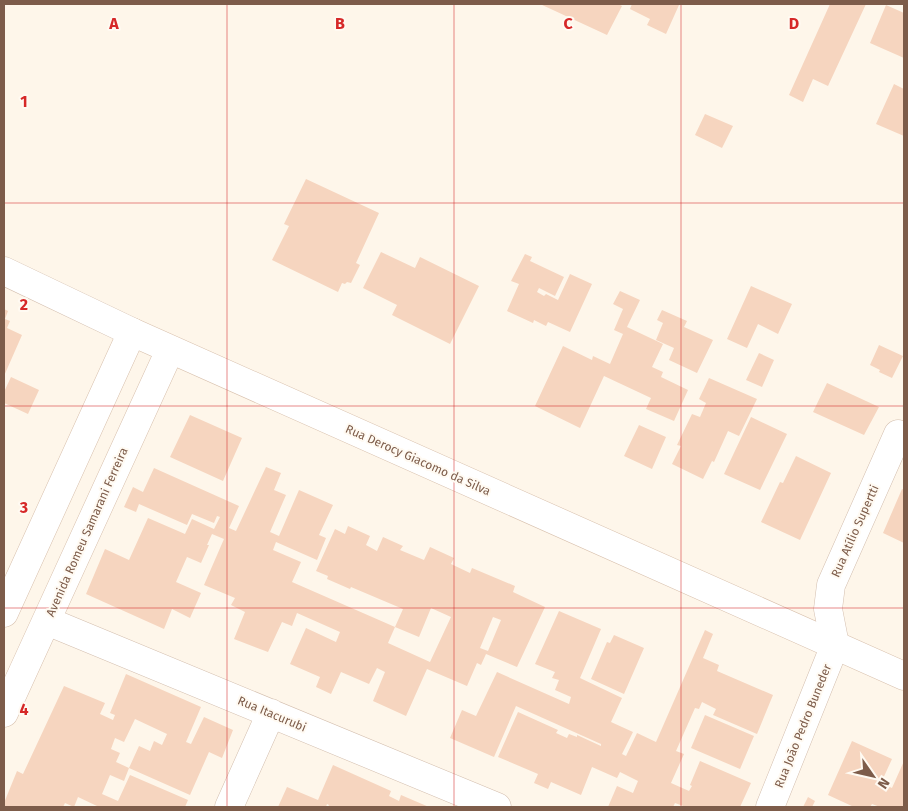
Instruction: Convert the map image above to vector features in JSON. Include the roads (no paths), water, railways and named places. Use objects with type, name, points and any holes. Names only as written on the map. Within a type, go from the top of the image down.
[{"type":"street","name":"Rua Derocy Giacomo da Silva","points":[[4,271],[170,350],[835,645]]},
{"type":"street","points":[[4,613],[132,332]]},
{"type":"street","name":"Avenida Romeu Samarani Ferreira","points":[[4,713],[170,350]]},
{"type":"street","name":"Rua Atílio Supertti","points":[[835,645],[828,609],[831,585],[898,434]]},
{"type":"street","name":"Rua Itacurubi","points":[[47,621],[497,807]]},
{"type":"street","points":[[835,645],[904,676]]},
{"type":"street","name":"Rua João Pedro Buneder","points":[[770,807],[835,645]]},
{"type":"street","points":[[229,807],[271,714]]}]
